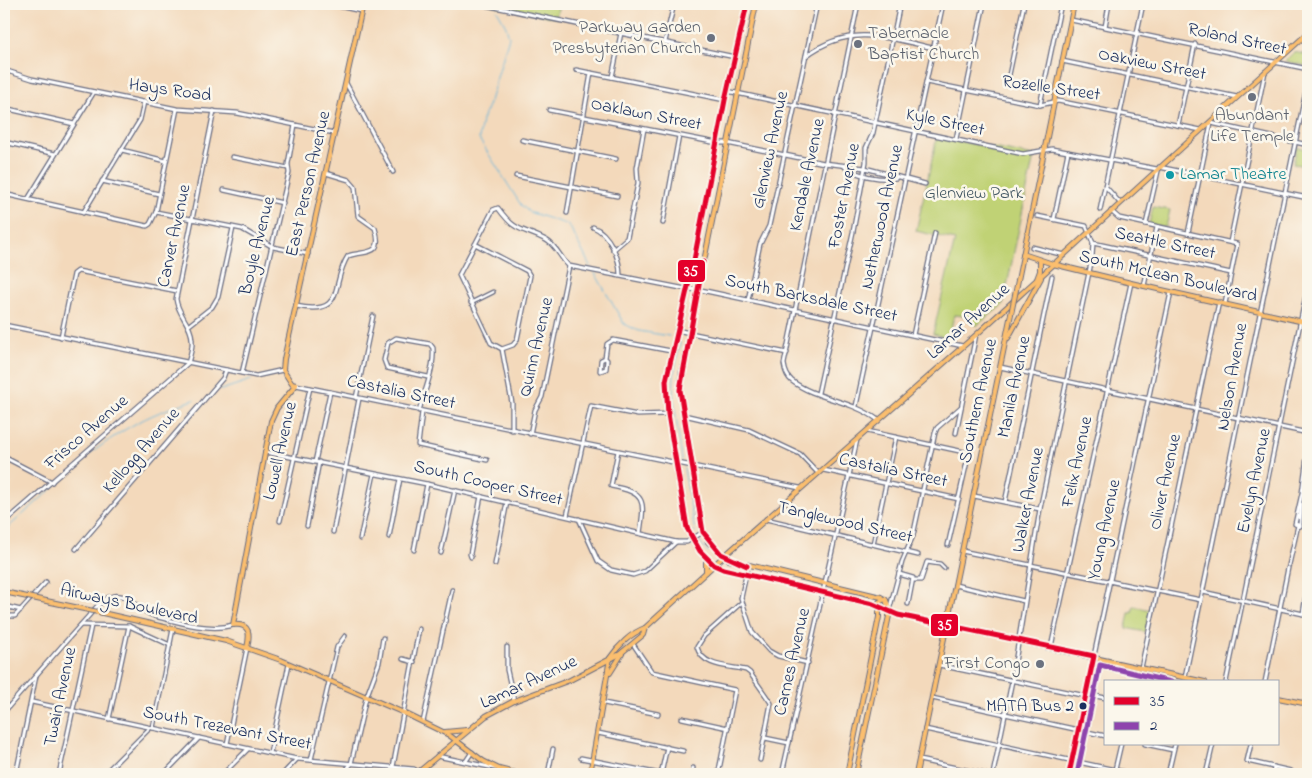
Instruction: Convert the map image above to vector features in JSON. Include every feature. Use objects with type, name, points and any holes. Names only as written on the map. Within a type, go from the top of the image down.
[{"type":"main road","points":[[4,10],[5,4]]},
{"type":"main road","name":"East Person Avenue","points":[[283,370],[362,4]]},
{"type":"main road","points":[[747,4],[725,100],[694,260],[671,351],[666,381],[668,414],[676,463],[687,528],[692,539],[707,558],[723,570],[879,606],[890,609],[898,615],[1094,656],[1187,679]]},
{"type":"main road","points":[[756,4],[681,375],[680,390],[703,532],[716,551],[723,556],[748,566],[886,600]]},
{"type":"main road","name":"Southern Avenue","points":[[916,774],[1074,4]]},
{"type":"main road","name":"Lamar Avenue","points":[[610,658],[623,644],[638,631],[645,628],[723,556],[976,335],[1111,210],[1308,33]]},
{"type":"main road","name":"South McLean Boulevard","points":[[1023,254],[1053,264],[1131,283],[1308,322]]},
{"type":"main road","points":[[1020,267],[1025,261],[1035,258]]},
{"type":"main road","points":[[1036,281],[1040,271],[1040,260]]},
{"type":"main road","points":[[1006,342],[1042,275]]},
{"type":"main road","points":[[247,648],[250,634],[248,629],[243,625],[233,625],[271,421],[277,408],[296,386],[292,384],[283,370]]},
{"type":"main road","points":[[706,572],[707,558],[716,551]]},
{"type":"main road","name":"Airways Boulevard","points":[[4,592],[173,628],[247,648],[404,713],[456,739],[483,762],[499,769],[520,774]]},
{"type":"main road","points":[[847,774],[879,617],[880,600],[886,600]]},
{"type":"main road","points":[[856,774],[890,609],[886,600]]},
{"type":"main road","name":"Lamar Avenue","points":[[419,773],[449,744],[486,716],[514,701],[570,680],[625,650],[643,635],[645,628]]},
{"type":"main road","points":[[607,682],[612,669],[625,650]]},
{"type":"main road","points":[[590,774],[604,703],[610,658]]},
{"type":"main road","points":[[1280,698],[1308,704]]},
{"type":"main road","points":[[449,744],[444,733],[467,730]]},
{"type":"main road","points":[[852,749],[861,750]]},
{"type":"street","points":[[329,4],[361,10]]},
{"type":"street","points":[[480,4],[735,57]]},
{"type":"street","points":[[505,9],[506,4]]},
{"type":"street","points":[[665,42],[674,4]]},
{"type":"street","name":"Glenview Avenue","points":[[748,300],[760,244],[769,226],[817,4]]},
{"type":"street","name":"Kendale Avenue","points":[[818,393],[788,378],[784,364],[858,4]]},
{"type":"street","name":"Foster Avenue","points":[[818,393],[864,174],[866,148],[875,122],[900,4]]},
{"type":"street","name":"Netherwood Avenue","points":[[856,407],[943,4]]},
{"type":"street","points":[[956,139],[984,4]]},
{"type":"street","points":[[1009,75],[1024,4]]},
{"type":"street","points":[[1040,105],[1062,4]]},
{"type":"street","points":[[1104,27],[1109,4]]},
{"type":"street","points":[[1100,210],[1143,4]]},
{"type":"street","name":"Roland Street","points":[[1070,20],[1195,44],[1308,69]]},
{"type":"street","points":[[612,77],[621,33]]},
{"type":"street","points":[[806,56],[825,42],[851,36],[892,39],[934,48]]},
{"type":"street","points":[[1178,125],[1195,44]]},
{"type":"street","name":"Oakview Street","points":[[1062,61],[1237,97]]},
{"type":"street","name":"Hays Road","points":[[4,70],[32,79],[177,109],[236,113],[334,133]]},
{"type":"street","points":[[576,70],[725,100]]},
{"type":"street","points":[[1230,242],[1265,72]]},
{"type":"street","points":[[567,213],[591,73]]},
{"type":"street","name":"Nelson Avenue","points":[[1187,679],[1203,592],[1240,418],[1259,312],[1308,81]]},
{"type":"street","name":"Rozelle Street","points":[[926,82],[1040,105],[1058,101],[1202,130]]},
{"type":"street","points":[[346,83],[393,172]]},
{"type":"street","points":[[28,199],[94,92]]},
{"type":"street","name":"Kyle Street","points":[[727,92],[1023,154],[1044,149],[1068,152],[1308,198]]},
{"type":"street","points":[[83,213],[140,120],[144,102]]},
{"type":"street","points":[[4,108],[74,124]]},
{"type":"street","points":[[4,204],[5,195],[147,226],[154,220],[177,109]]},
{"type":"street","name":"Oaklawn Street","points":[[550,110],[717,143],[727,142],[845,167]]},
{"type":"street","name":"Carver Avenue","points":[[188,363],[192,338],[188,326],[177,308],[177,291],[214,111]]},
{"type":"street","points":[[1188,233],[1210,123],[1308,146]]},
{"type":"street","name":"Boyle Avenue","points":[[242,373],[289,173],[288,168],[295,125]]},
{"type":"street","points":[[613,250],[627,238],[638,183],[637,168],[644,129]]},
{"type":"street","points":[[662,222],[679,136]]},
{"type":"street","points":[[522,140],[616,159]]},
{"type":"street","points":[[4,142],[55,154]]},
{"type":"street","points":[[122,150],[166,161]]},
{"type":"street","points":[[1054,219],[1068,152]]},
{"type":"street","points":[[232,157],[288,168]]},
{"type":"street","points":[[845,167],[865,168],[887,173],[896,178]]},
{"type":"street","points":[[845,167],[850,171],[878,178],[896,178],[925,184]]},
{"type":"street","points":[[1146,224],[1158,168]]},
{"type":"street","points":[[296,306],[311,310],[328,305],[338,291],[348,256],[365,255],[374,248],[377,242],[375,228],[358,216],[358,196],[355,188],[349,180],[326,173]]},
{"type":"street","points":[[516,176],[618,196]]},
{"type":"street","points":[[102,181],[160,194]]},
{"type":"street","points":[[1105,185],[1107,191],[1120,203]]},
{"type":"street","points":[[224,190],[282,203]]},
{"type":"street","points":[[474,244],[525,271],[530,276],[517,340],[514,345],[502,349],[490,343],[459,275],[474,244],[493,210],[498,208],[512,225],[523,232],[546,240],[555,247],[569,266]]},
{"type":"street","points":[[1111,210],[1119,218],[1237,244],[1225,304]]},
{"type":"street","points":[[156,212],[247,231],[273,246],[308,254]]},
{"type":"street","name":"Seattle Street","points":[[1037,216],[1086,226],[1089,231]]},
{"type":"street","points":[[593,227],[602,230],[613,250],[620,275]]},
{"type":"street","points":[[1144,286],[1157,227]]},
{"type":"street","points":[[188,326],[212,307],[218,297],[232,228]]},
{"type":"street","name":"Walker Avenue","points":[[993,774],[1012,681],[1040,509],[1090,273],[1093,242],[1089,231]]},
{"type":"street","points":[[913,335],[936,233]]},
{"type":"street","name":"Seattle Street","points":[[1093,242],[1231,273]]},
{"type":"street","name":"South McLean Boulevard","points":[[1032,247],[1064,255]]},
{"type":"street","name":"South Barksdale Street","points":[[569,266],[686,289],[698,289],[963,346]]},
{"type":"street","name":"Quinn Avenue","points":[[530,434],[535,410],[542,397],[569,266]]},
{"type":"street","points":[[61,337],[74,274],[78,271],[177,291]]},
{"type":"street","name":"Manila Avenue","points":[[1004,502],[1052,276]]},
{"type":"street","name":"Felix Avenue","points":[[1051,647],[1131,283]]},
{"type":"street","name":"Evelyn Avenue","points":[[1226,680],[1308,285]]},
{"type":"street","points":[[471,303],[493,292]]},
{"type":"street","name":"Young Avenue","points":[[1070,774],[1147,398],[1171,292]]},
{"type":"street","name":"Oliver Avenue","points":[[1141,668],[1219,302]]},
{"type":"street","points":[[333,532],[373,316]]},
{"type":"street","points":[[4,325],[256,376],[283,370]]},
{"type":"street","points":[[676,330],[787,353]]},
{"type":"street","points":[[956,433],[976,335]]},
{"type":"street","points":[[428,377],[390,370],[385,366],[384,360],[388,343],[396,338],[432,346],[434,350],[421,411],[418,445],[487,460]]},
{"type":"street","points":[[605,358],[607,344],[613,340],[671,351]]},
{"type":"street","points":[[502,349],[512,403],[512,430]]},
{"type":"street","name":"Frisco Avenue","points":[[4,523],[188,363]]},
{"type":"street","points":[[1000,367],[1308,433]]},
{"type":"street","name":"Kellogg Avenue","points":[[76,548],[224,378],[226,370]]},
{"type":"street","name":"Castalia Street","points":[[296,386],[800,488]]},
{"type":"street","name":"Lowell Avenue","points":[[280,521],[310,388]]},
{"type":"street","points":[[306,526],[330,392]]},
{"type":"street","points":[[818,393],[856,407],[878,420]]},
{"type":"street","points":[[567,516],[591,406],[638,415],[668,414]]},
{"type":"street","points":[[890,609],[913,536],[937,428],[961,407]]},
{"type":"street","points":[[684,415],[749,430],[800,454],[820,471]]},
{"type":"street","points":[[867,430],[932,444]]},
{"type":"street","points":[[873,544],[896,437]]},
{"type":"street","name":"Carnes Avenue","points":[[782,774],[857,439]]},
{"type":"street","name":"Southern Avenue","points":[[932,444],[969,453],[948,545]]},
{"type":"street","points":[[1265,680],[1298,525],[1294,524],[1302,493],[1308,449]]},
{"type":"street","points":[[618,451],[611,486],[640,496],[644,510],[640,533]]},
{"type":"street","name":"South Cooper Street","points":[[265,452],[428,484],[676,542],[682,543],[703,532]]},
{"type":"street","points":[[4,457],[52,482]]},
{"type":"street","name":"Castalia Street","points":[[820,471],[959,499]]},
{"type":"street","points":[[360,539],[374,474]]},
{"type":"street","points":[[389,537],[400,479]]},
{"type":"street","points":[[414,550],[428,484]]},
{"type":"street","points":[[441,553],[455,490]]},
{"type":"street","points":[[471,557],[481,496]]},
{"type":"street","points":[[974,496],[1040,509]]},
{"type":"street","points":[[495,564],[507,502]]},
{"type":"street","points":[[579,519],[598,561],[610,570],[633,574],[645,571],[676,542]]},
{"type":"street","name":"Tanglewood Street","points":[[766,519],[918,554]]},
{"type":"street","points":[[962,551],[1202,600]]},
{"type":"street","points":[[913,580],[921,580],[927,562],[940,564],[944,568]]},
{"type":"street","points":[[748,566],[741,603],[752,632],[769,652],[808,663]]},
{"type":"street","points":[[900,574],[911,576],[913,580]]},
{"type":"street","points":[[908,604],[913,580]]},
{"type":"street","points":[[4,616],[14,617],[46,582]]},
{"type":"street","points":[[1303,614],[1308,582]]},
{"type":"street","points":[[955,585],[1024,601]]},
{"type":"street","points":[[422,722],[452,590]]},
{"type":"street","points":[[1203,592],[1308,615]]},
{"type":"street","name":"Airways Boulevard","points":[[81,626],[105,600],[111,596],[119,595],[153,615],[216,628],[233,625]]},
{"type":"street","points":[[886,600],[894,595]]},
{"type":"street","points":[[741,603],[704,636],[698,647],[702,658],[708,662],[746,670],[750,673],[771,703],[760,760]]},
{"type":"street","points":[[4,606],[22,610]]},
{"type":"street","points":[[4,712],[81,626]]},
{"type":"street","name":"Airways Boulevard","points":[[81,626],[129,626],[170,645]]},
{"type":"street","name":"Twain Avenue","points":[[59,774],[91,626]]},
{"type":"street","points":[[110,719],[129,626]]},
{"type":"street","points":[[104,774],[151,728],[173,628]]},
{"type":"street","points":[[393,767],[419,630]]},
{"type":"street","points":[[311,760],[337,647],[345,636]]},
{"type":"street","points":[[343,774],[351,764],[366,698],[379,663],[383,638]]},
{"type":"street","points":[[633,644],[652,672],[735,690],[719,772]]},
{"type":"street","points":[[507,647],[507,670],[514,701]]},
{"type":"street","points":[[227,744],[247,648]]},
{"type":"street","points":[[402,659],[414,662]]},
{"type":"street","points":[[270,753],[289,664]]},
{"type":"street","points":[[938,666],[1086,696],[1104,698]]},
{"type":"street","points":[[16,774],[36,675]]},
{"type":"street","points":[[932,698],[1104,736]]},
{"type":"street","name":"South Trezevant Street","points":[[32,702],[297,759],[393,767],[419,773]]},
{"type":"street","points":[[604,703],[658,714]]},
{"type":"street","points":[[682,718],[728,728]]},
{"type":"street","points":[[925,729],[1072,760],[1114,772],[1134,774]]},
{"type":"street","points":[[598,733],[683,751]]},
{"type":"street","points":[[164,774],[199,738]]},
{"type":"street","points":[[765,738],[789,743]]},
{"type":"street","points":[[1114,772],[1120,746]]},
{"type":"street","points":[[1155,746],[1174,750]]},
{"type":"street","points":[[1168,774],[1175,746]]},
{"type":"street","points":[[1206,774],[1213,746]]},
{"type":"street","points":[[1251,746],[1247,761],[1291,770]]},
{"type":"street","points":[[581,758],[661,774],[667,747]]},
{"type":"street","points":[[223,774],[248,749]]},
{"type":"street","points":[[548,774],[553,749]]},
{"type":"street","points":[[442,750],[448,757]]},
{"type":"street","points":[[466,761],[472,752]]},
{"type":"street","points":[[436,756],[499,769],[498,774]]},
{"type":"street","points":[[284,774],[297,759]]},
{"type":"street","points":[[919,760],[985,774]]},
{"type":"street","points":[[1273,774],[1274,767]]},
{"type":"street","points":[[692,774],[694,768]]},
{"type":"green space","points":[[487,4],[559,4],[556,18]]},
{"type":"green space","points":[[1294,52],[1308,55],[1307,66],[1285,61]]},
{"type":"green space","name":"Glenview Park","points":[[937,137],[1034,156],[1003,305],[976,326],[965,316],[954,315],[949,338],[933,334],[955,240],[916,231]]},
{"type":"green space","points":[[1297,147],[1308,149],[1308,166],[1293,164]]},
{"type":"green space","points":[[1153,207],[1170,210],[1166,227],[1149,224]]},
{"type":"green space","points":[[1134,606],[1150,610],[1145,632],[1126,628],[1129,613],[1132,613]]},
{"type":"waterway","points":[[497,10],[506,26],[509,37],[490,101],[482,120],[479,139],[521,205],[529,212],[569,225],[590,266]]},
{"type":"waterway","points":[[595,273],[624,324],[639,331],[669,336]]},
{"type":"waterway","points":[[677,338],[680,343],[674,373],[673,395],[682,460]]},
{"type":"waterway","points":[[221,390],[251,380]]},
{"type":"waterway","points":[[90,454],[116,435],[140,421],[194,400]]},
{"type":"waterway","points":[[684,468],[695,532]]},
{"type":"waterway","points":[[4,531],[56,485]]},
{"type":"waterway","points":[[697,538],[708,553]]},
{"type":"transit line","name":"35","points":[[747,4],[725,100],[694,260],[666,381],[668,414],[687,528],[700,551],[714,565],[723,569],[873,604],[898,615],[1094,656],[1069,774]]},
{"type":"transit line","name":"35","points":[[703,262],[680,390],[703,532],[721,554],[747,566]]},
{"type":"transit line","name":"2","points":[[1077,774],[1100,665],[1163,680]]},
{"type":"place","name":"Parkway Garden Presbyterian Church","points":[[711,38]]},
{"type":"place","name":"Tabernacle Baptist Church","points":[[858,44]]},
{"type":"place","name":"Abundant Life Temple","points":[[1252,97]]},
{"type":"place","name":"Lamar Theatre","points":[[1170,175]]},
{"type":"place","name":"First Congo","points":[[1040,664]]},
{"type":"place","name":"MATA Bus 2","points":[[1083,706]]}]
